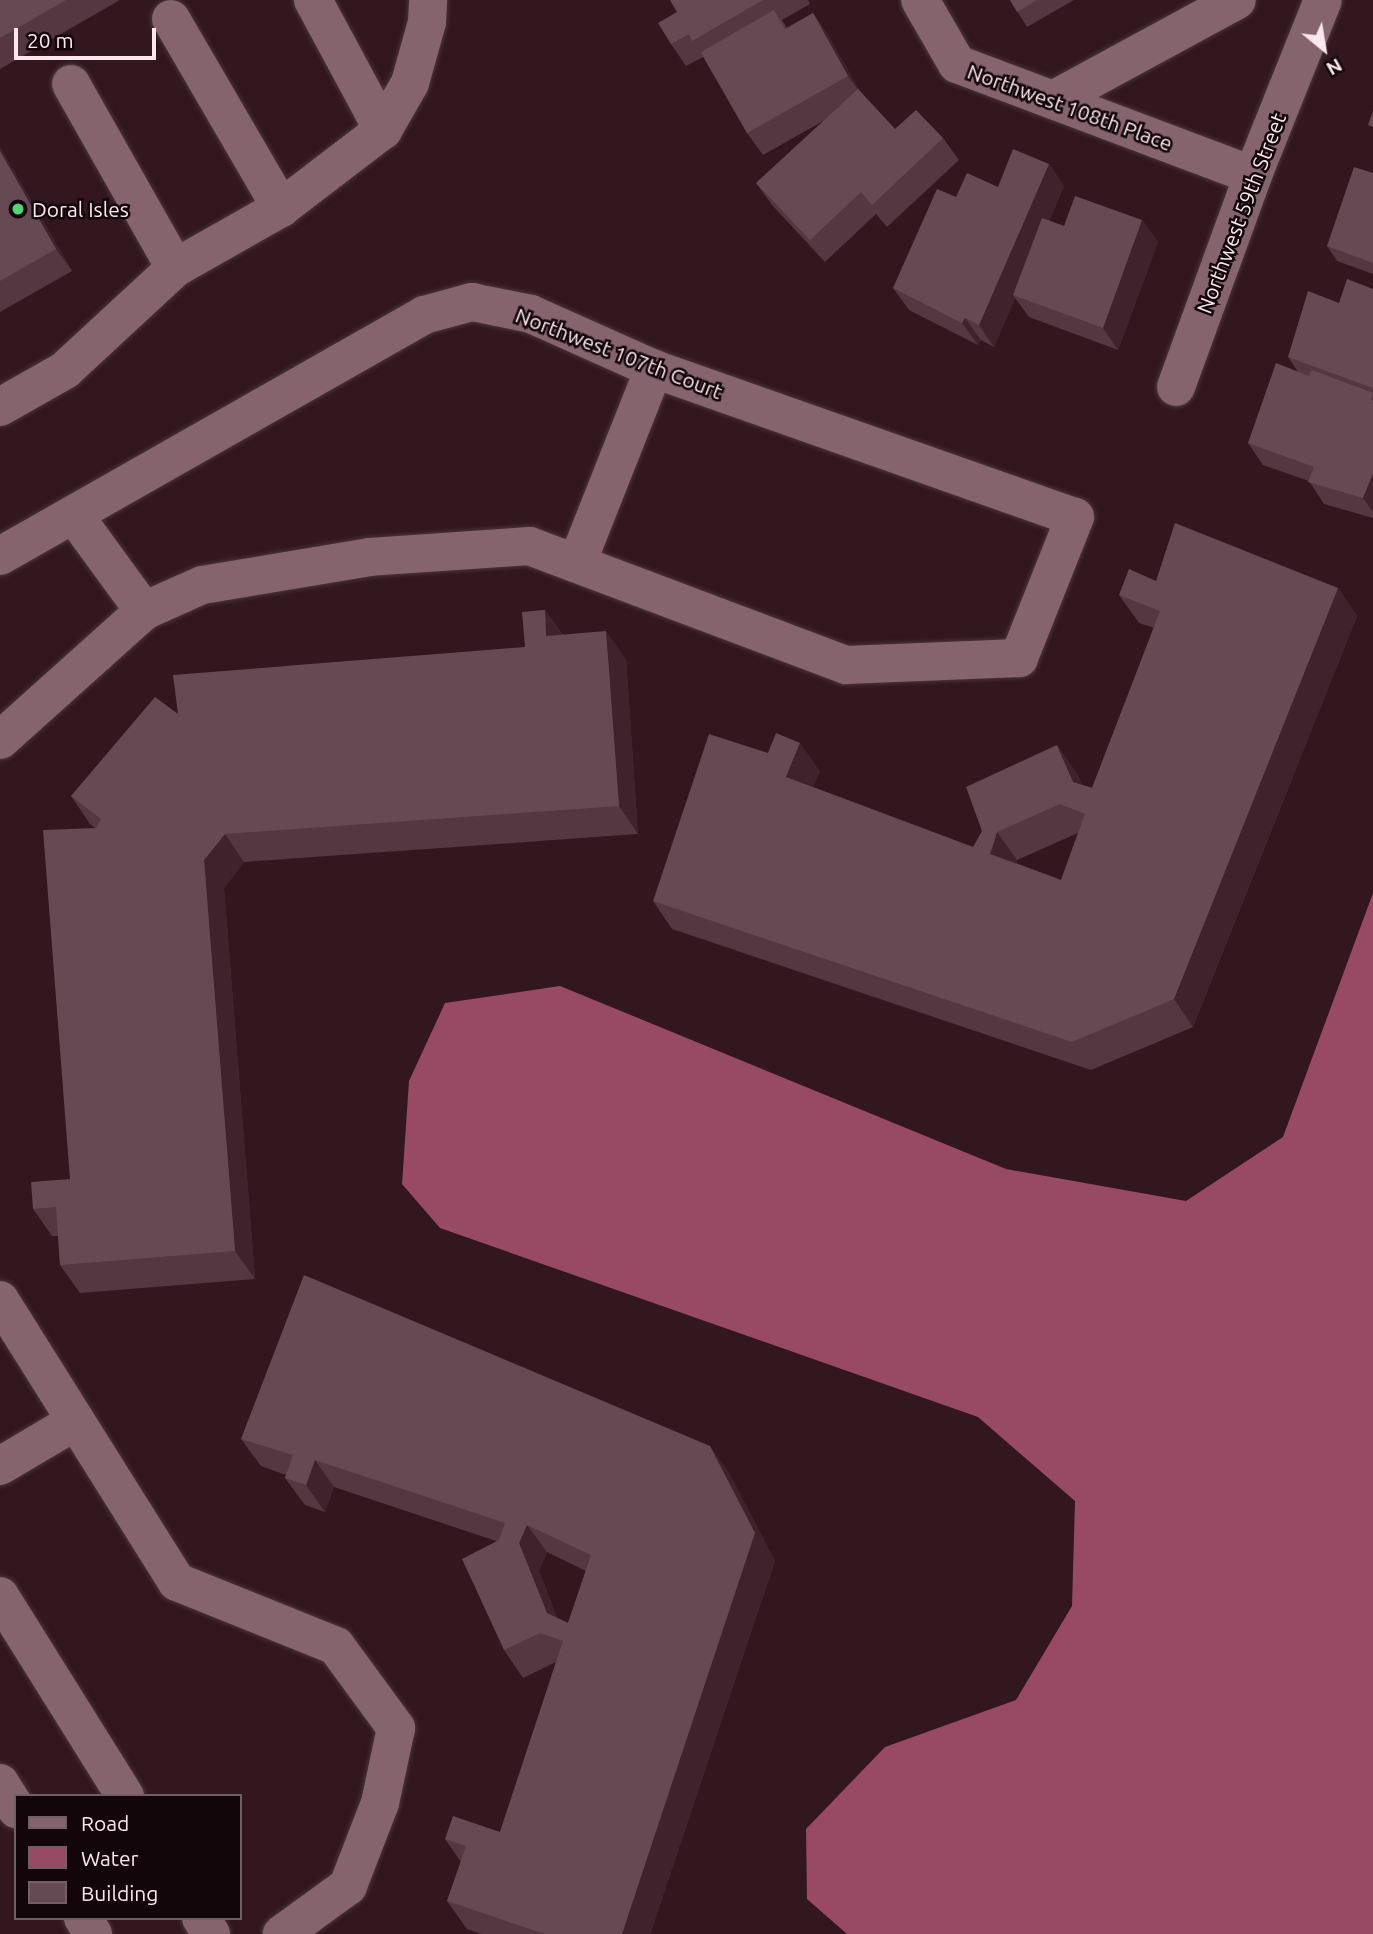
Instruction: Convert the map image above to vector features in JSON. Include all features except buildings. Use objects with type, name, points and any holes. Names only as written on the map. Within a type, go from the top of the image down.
[{"type":"street","points":[[313,0],[383,130]]},
{"type":"street","points":[[0,408],[65,370],[175,268],[281,208],[383,130],[410,83],[427,22],[428,0]]},
{"type":"street","name":"Northwest 108th Place","points":[[920,0],[957,64],[1253,175]]},
{"type":"street","points":[[1053,100],[1237,0]]},
{"type":"street","name":"Northwest 59th Street","points":[[1176,387],[1253,175],[1323,0]]},
{"type":"street","points":[[171,19],[281,208]]},
{"type":"street","points":[[71,84],[175,268]]},
{"type":"street","name":"Northwest 107th Court","points":[[0,556],[424,315],[472,302],[531,314],[654,369],[1074,517],[1019,658],[846,665],[576,563]]},
{"type":"street","points":[[0,740],[144,611],[202,586],[370,557],[530,546],[576,563],[654,369]]},
{"type":"street","points":[[74,515],[144,611]]},
{"type":"street","points":[[0,1300],[177,1582],[336,1646],[396,1728],[380,1803],[348,1886],[282,1934]]},
{"type":"street","points":[[0,1466],[76,1421]]},
{"type":"street","points":[[0,1596],[124,1794]]},
{"type":"street","points":[[0,1783],[14,1806]]},
{"type":"water","points":[[1373,893],[1373,1934],[847,1934],[807,1899],[806,1829],[885,1747],[1016,1700],[1072,1606],[1075,1501],[978,1417],[440,1228],[402,1184],[409,1081],[445,1003],[560,986],[1006,1169],[1186,1201],[1283,1137]]},
{"type":"place","name":"Doral Isles","points":[[18,209]]}]
